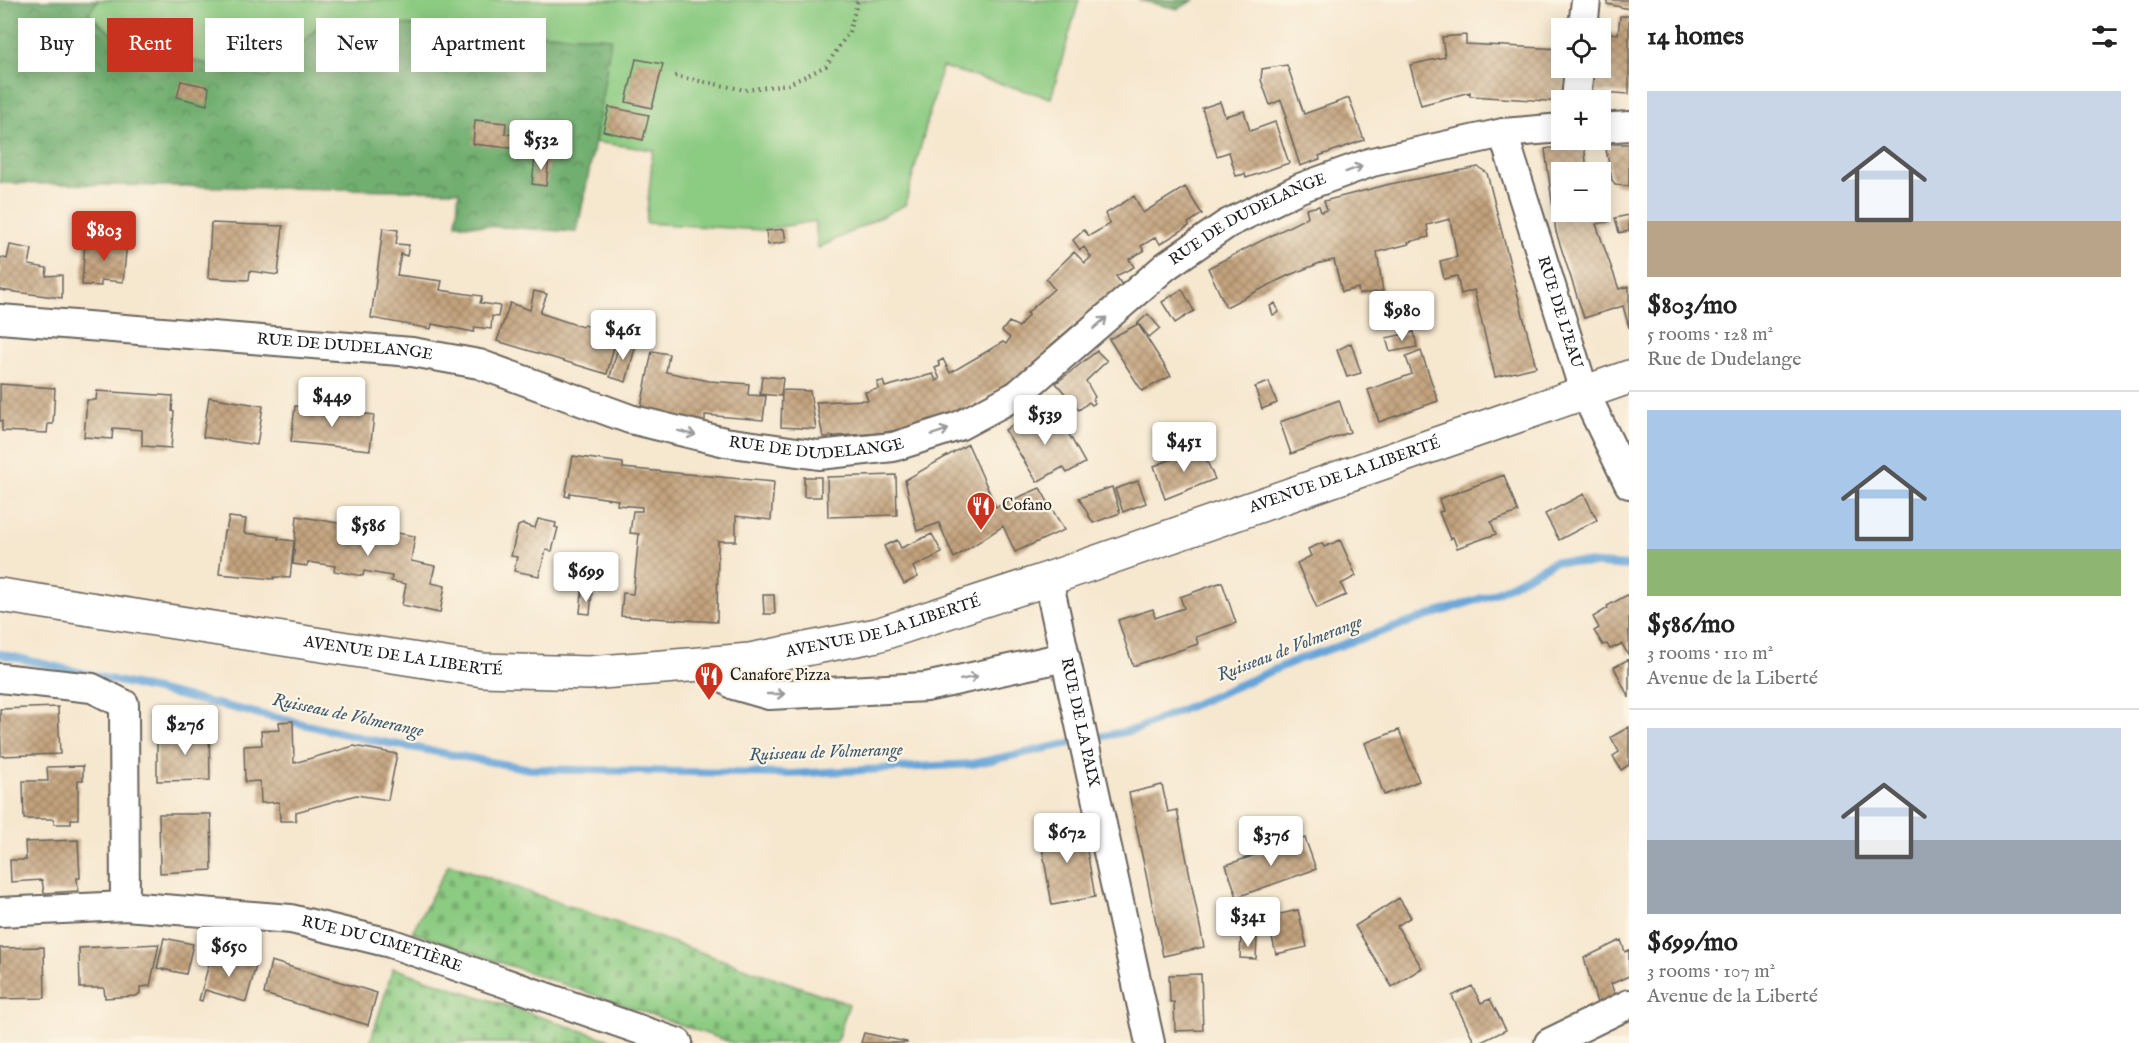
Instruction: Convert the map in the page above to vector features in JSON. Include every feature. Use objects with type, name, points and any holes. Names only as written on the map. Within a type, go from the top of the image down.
[{"type":"main road","name":"AVENUE DE LA LIBERTÉ","points":[[0,595],[483,670],[589,673],[750,660],[877,635],[1048,579],[1629,376]]},
{"type":"street","points":[[1584,18],[1586,0]]},
{"type":"street","points":[[1611,127],[1629,126]]},
{"type":"street","name":"RUE DE DUDELANGE","points":[[0,319],[412,352],[479,364],[630,419],[725,442],[819,455],[893,447],[959,426],[1017,395],[1166,266],[1227,225],[1300,188],[1372,162],[1503,133],[1551,129]]},
{"type":"street","name":"RUE DE L'EAU","points":[[1503,133],[1584,391],[1629,484]]},
{"type":"street","name":"RUE DE LA PAIX","points":[[1048,579],[1150,1043]]},
{"type":"street","points":[[704,664],[734,685],[769,695],[926,687],[1065,657]]},
{"type":"street","points":[[0,678],[92,688],[124,704],[125,906]]},
{"type":"street","name":"RUE DU CIMETIÈRE","points":[[0,912],[125,906],[291,919],[402,947],[678,1043]]},
{"type":"street","points":[[1549,1043],[1629,1005]]},
{"type":"path","points":[[675,76],[745,90],[789,84],[826,66],[849,32],[858,0]]},
{"type":"green space","points":[[0,0],[98,0],[88,14],[93,18],[18,18],[18,72],[95,72],[95,20],[107,30],[107,72],[193,72],[193,60],[205,64],[205,72],[241,72],[267,78],[273,72],[304,72],[304,41],[316,29],[316,72],[399,72],[399,25],[411,25],[411,72],[546,72],[546,34],[611,38],[595,142],[577,232],[456,224],[459,191],[0,183]]},
{"type":"green space","points":[[98,0],[1079,0],[1051,98],[942,67],[905,205],[818,248],[815,221],[762,230],[646,223],[653,150],[595,142],[610,38],[546,34],[546,18],[411,18],[411,25],[399,25],[399,18],[316,18],[316,29],[304,41],[304,18],[205,18],[205,64],[193,60],[193,18],[107,18],[107,30],[88,13]]},
{"type":"green space","points":[[1138,0],[1194,0],[1178,9]]},
{"type":"green space","points":[[241,72],[273,72],[267,78]]},
{"type":"green space","points":[[449,864],[849,1004],[836,1043],[733,1043],[412,932]]},
{"type":"green space","points":[[393,968],[619,1043],[370,1043]]},
{"type":"building","points":[[1607,0],[1629,0],[1629,9],[1607,4]]},
{"type":"building","points":[[1620,16],[1629,16],[1629,94],[1611,93],[1611,90],[1588,90],[1591,78],[1611,78],[1611,33],[1618,34]]},
{"type":"building","points":[[1466,35],[1466,44],[1551,48],[1551,78],[1566,78],[1566,90],[1551,90],[1551,101],[1470,96],[1470,92],[1421,105],[1410,65],[1445,57],[1442,37]]},
{"type":"building","points":[[636,59],[663,64],[652,108],[626,102]]},
{"type":"building","points":[[1287,65],[1304,114],[1349,98],[1364,140],[1319,156],[1320,159],[1300,166],[1281,100],[1270,105],[1261,80],[1262,69]]},
{"type":"building","points":[[181,81],[209,87],[207,105],[177,97]]},
{"type":"building","points":[[1220,102],[1225,116],[1244,111],[1250,131],[1275,122],[1289,163],[1246,178],[1245,174],[1236,176],[1229,152],[1217,156],[1202,108]]},
{"type":"building","points":[[609,107],[649,115],[643,140],[603,131]]},
{"type":"building","points":[[475,120],[506,123],[505,134],[521,135],[520,149],[473,144]]},
{"type":"building","points":[[1611,144],[1629,144],[1629,186],[1615,185],[1611,175],[1611,162],[1608,162],[1606,150],[1611,150]]},
{"type":"building","points":[[1545,149],[1585,150],[1586,162],[1551,162],[1551,194]]},
{"type":"building","points":[[535,157],[549,157],[546,186],[532,184]]},
{"type":"building","points":[[1478,167],[1487,173],[1536,367],[1495,377],[1474,290],[1461,294],[1457,276],[1444,279],[1440,261],[1457,257],[1450,219],[1427,225],[1429,237],[1377,252],[1383,291],[1359,294],[1358,288],[1342,292],[1334,260],[1287,276],[1226,307],[1208,268],[1306,218],[1308,216],[1306,209],[1319,206],[1321,212],[1327,210],[1324,201],[1390,184]]},
{"type":"building","points":[[1185,187],[1202,214],[1188,223],[1189,226],[1160,244],[1156,237],[1141,246],[1144,251],[1129,259],[1134,267],[1116,276],[1122,285],[1082,324],[1079,321],[1051,345],[1054,348],[1025,372],[969,407],[909,428],[881,433],[823,437],[816,402],[868,400],[865,392],[878,389],[877,382],[883,381],[885,387],[933,374],[936,381],[940,379],[935,368],[940,366],[938,362],[943,359],[950,373],[1003,342],[1006,344],[1010,338],[1002,331],[1009,322],[1019,327],[1029,314],[1027,313],[1054,289],[1046,279],[1074,252],[1085,263],[1091,257],[1084,247],[1080,250],[1073,240],[1084,230],[1089,236],[1110,224],[1105,214],[1134,196],[1143,213]]},
{"type":"building","points":[[1629,215],[1629,231],[1619,233],[1615,218]]},
{"type":"building","points":[[1555,222],[1608,222],[1596,224],[1619,289],[1629,286],[1629,328],[1623,306],[1584,318]]},
{"type":"building","points":[[211,223],[283,226],[278,275],[250,271],[249,280],[208,278]]},
{"type":"building","points":[[383,228],[398,230],[396,244],[409,245],[407,256],[401,254],[397,275],[442,281],[440,290],[482,296],[480,303],[500,306],[498,317],[492,316],[491,329],[475,327],[474,332],[432,324],[431,329],[371,318]]},
{"type":"building","points":[[784,229],[786,242],[768,245],[766,231]]},
{"type":"building","points":[[85,240],[127,243],[123,282],[101,280],[101,286],[82,285]]},
{"type":"building","points":[[10,245],[32,249],[29,265],[47,268],[46,276],[62,275],[62,298],[0,290],[0,257],[7,259]]},
{"type":"building","points":[[1182,289],[1194,311],[1175,323],[1162,302]]},
{"type":"building","points":[[534,291],[547,294],[540,313],[582,327],[584,325],[617,335],[607,374],[497,341],[510,303],[530,310]]},
{"type":"building","points":[[1275,303],[1279,312],[1273,315],[1270,306]]},
{"type":"building","points":[[1148,314],[1160,328],[1149,337],[1138,323]]},
{"type":"building","points":[[1138,324],[1171,376],[1142,391],[1109,339]]},
{"type":"building","points":[[1414,332],[1417,347],[1390,352],[1386,338]]},
{"type":"building","points":[[620,340],[636,344],[626,382],[610,377]]},
{"type":"building","points":[[1351,343],[1361,373],[1347,377],[1337,350]]},
{"type":"building","points":[[652,351],[669,354],[666,372],[709,381],[749,384],[748,395],[766,396],[763,420],[705,415],[705,423],[641,407]]},
{"type":"building","points":[[1097,351],[1107,361],[1086,381],[1095,397],[1093,399],[1095,403],[1092,405],[1089,402],[1079,410],[1056,383]]},
{"type":"building","points":[[1421,351],[1438,401],[1379,422],[1368,390],[1412,374],[1406,357]]},
{"type":"building","points":[[762,376],[783,378],[781,396],[760,394]]},
{"type":"building","points":[[1269,382],[1277,403],[1262,409],[1255,387]]},
{"type":"building","points":[[0,384],[55,388],[53,424],[48,424],[47,433],[2,431]]},
{"type":"building","points":[[782,390],[810,391],[816,429],[781,427]]},
{"type":"building","points":[[97,391],[173,396],[171,448],[142,446],[142,430],[113,428],[112,439],[84,437],[87,400],[96,400]]},
{"type":"building","points":[[209,397],[263,406],[257,445],[203,437]]},
{"type":"building","points":[[1339,400],[1350,432],[1291,454],[1280,422]]},
{"type":"building","points":[[295,406],[374,415],[370,450],[291,442]]},
{"type":"building","points":[[1051,411],[1066,429],[1085,463],[1067,473],[1063,467],[1037,482],[1005,430],[1027,415],[1032,423],[1038,420],[1036,417]]},
{"type":"building","points":[[968,444],[996,507],[1040,488],[1064,530],[1015,552],[1003,526],[954,558],[939,523],[917,531],[905,480]]},
{"type":"building","points":[[1201,448],[1215,479],[1165,499],[1154,466]]},
{"type":"building","points":[[573,456],[623,463],[623,468],[774,482],[771,520],[736,516],[736,541],[718,541],[717,622],[621,616],[623,593],[633,594],[639,534],[630,533],[633,511],[642,511],[642,507],[617,505],[618,500],[570,493],[569,497],[565,496]]},
{"type":"building","points":[[896,475],[897,515],[828,517],[827,477]]},
{"type":"building","points":[[1504,475],[1518,512],[1491,522],[1496,534],[1457,548],[1453,537],[1450,539],[1439,512],[1443,511],[1439,499]]},
{"type":"building","points":[[804,477],[821,477],[821,497],[804,497]]},
{"type":"building","points":[[1138,481],[1146,503],[1123,512],[1115,489]]},
{"type":"building","points":[[1112,487],[1120,513],[1093,523],[1079,498]]},
{"type":"building","points":[[1584,494],[1597,520],[1559,540],[1545,514]]},
{"type":"building","points":[[297,516],[415,536],[411,561],[435,566],[431,583],[445,586],[440,613],[402,605],[406,584],[391,581],[392,576],[364,571],[363,576],[334,571],[335,566],[308,562],[307,566],[293,564]]},
{"type":"building","points":[[229,517],[246,519],[244,533],[294,541],[290,578],[274,577],[274,579],[219,574],[224,531],[226,531]]},
{"type":"building","points":[[538,519],[556,523],[555,527],[558,528],[552,551],[546,550],[539,576],[514,571],[517,557],[511,556],[518,526],[523,524],[535,528]]},
{"type":"building","points":[[932,534],[942,553],[913,567],[918,577],[904,584],[884,546],[897,540],[901,548]]},
{"type":"building","points":[[1340,540],[1356,576],[1341,584],[1346,595],[1317,608],[1297,563],[1311,556],[1308,549],[1322,543],[1324,547]]},
{"type":"building","points":[[1222,582],[1236,623],[1196,637],[1198,644],[1133,666],[1118,620],[1153,609],[1155,618],[1184,608],[1180,597]]},
{"type":"building","points":[[582,592],[592,593],[590,614],[580,613]]},
{"type":"building","points":[[1629,594],[1629,656],[1622,644],[1610,649],[1607,644],[1603,645],[1594,631],[1599,628],[1593,617]]},
{"type":"building","points":[[763,595],[774,595],[775,614],[764,614]]},
{"type":"building","points":[[1629,659],[1629,698],[1614,667]]},
{"type":"building","points":[[58,707],[60,754],[1,756],[0,709]]},
{"type":"building","points":[[293,721],[294,763],[354,746],[397,754],[388,800],[356,795],[296,812],[296,821],[280,821],[279,802],[261,803],[260,781],[245,782],[244,746],[262,745],[261,731],[280,730],[279,722]]},
{"type":"building","points":[[185,724],[209,724],[210,780],[157,781],[157,741],[185,740]]},
{"type":"building","points":[[1629,727],[1629,765],[1621,770],[1613,756],[1619,752],[1611,737]]},
{"type":"building","points":[[1399,730],[1419,781],[1384,795],[1365,743]]},
{"type":"building","points":[[83,766],[83,780],[78,780],[78,819],[71,819],[71,824],[54,824],[54,819],[24,819],[23,781],[48,781],[47,767]]},
{"type":"building","points":[[1162,785],[1168,812],[1177,810],[1204,947],[1163,956],[1129,793]]},
{"type":"building","points":[[159,814],[211,814],[212,870],[160,873]]},
{"type":"building","points":[[1082,822],[1095,897],[1052,905],[1039,830]]},
{"type":"building","points":[[1305,838],[1316,869],[1237,897],[1226,865]]},
{"type":"building","points":[[78,840],[80,878],[77,878],[78,891],[44,893],[42,880],[11,882],[10,860],[26,860],[25,842]]},
{"type":"building","points":[[1399,898],[1411,917],[1397,926],[1422,968],[1392,987],[1355,926]]},
{"type":"building","points":[[1298,910],[1307,947],[1276,954],[1267,917]]},
{"type":"building","points":[[1241,937],[1257,938],[1256,959],[1240,958]]},
{"type":"building","points":[[164,938],[193,944],[186,974],[157,968]]},
{"type":"building","points":[[1621,940],[1625,952],[1629,950],[1629,976],[1611,984],[1616,997],[1597,1003],[1584,958]]},
{"type":"building","points":[[159,944],[150,986],[140,987],[140,993],[136,996],[105,998],[104,988],[80,988],[79,948]]},
{"type":"building","points":[[44,947],[45,998],[0,999],[0,948]]},
{"type":"building","points":[[212,953],[240,963],[242,958],[257,962],[246,1002],[205,990],[202,1001],[199,1000]]},
{"type":"building","points":[[271,961],[377,993],[368,1025],[264,994]]},
{"type":"building","points":[[1201,974],[1203,1030],[1175,1031],[1174,1002],[1170,1002],[1169,975]]},
{"type":"building","points":[[1472,986],[1481,1003],[1490,999],[1506,1030],[1479,1043],[1475,1043],[1452,996]]},
{"type":"building","points":[[864,1033],[907,1042],[907,1043],[861,1043]]},
{"type":"waterway","name":"Ruisseau de Volmerange","points":[[0,654],[372,740],[530,769],[790,774],[972,764],[1137,729],[1297,660],[1494,594],[1555,561],[1629,566]]},
{"type":"place","name":"Cofano","points":[[981,532]]},
{"type":"place","name":"Canafore Pizza","points":[[709,702]]}]
